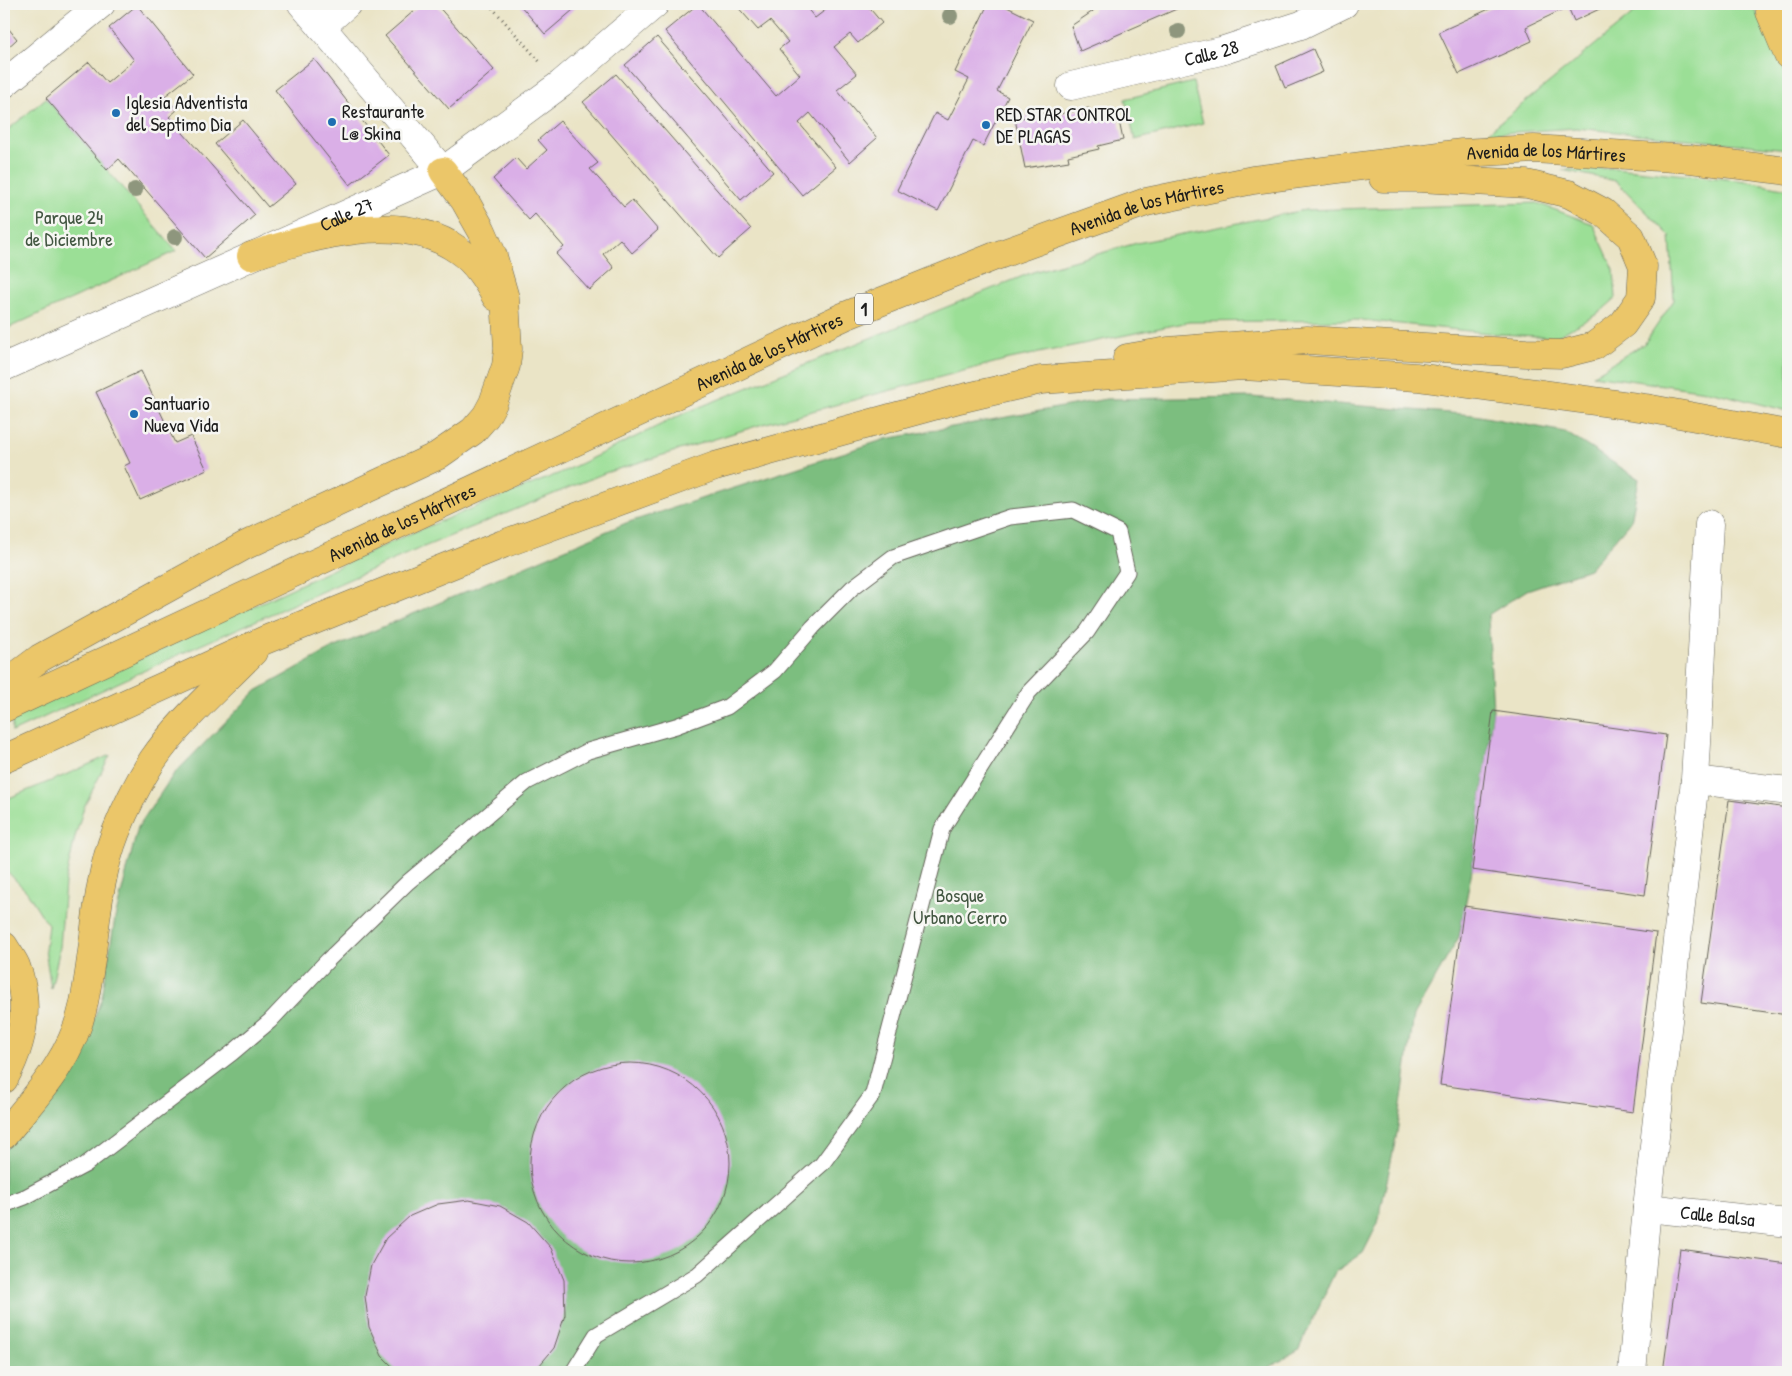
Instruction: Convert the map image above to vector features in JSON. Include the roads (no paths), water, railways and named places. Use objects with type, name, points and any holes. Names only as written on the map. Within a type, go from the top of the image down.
[{"type":"highway","points":[[1770,12],[1788,55]]},
{"type":"highway","name":"Avenida de los Mártires","points":[[4,708],[845,316],[993,257],[1146,202],[1253,180],[1462,153],[1534,149],[1681,158],[1785,169]]},
{"type":"highway","points":[[4,685],[40,658],[246,545],[437,456],[473,431],[486,416],[493,403],[506,366],[508,349],[505,298],[493,256],[465,201],[443,171]]},
{"type":"highway","points":[[4,760],[265,640],[503,544],[715,466],[958,399],[1041,380],[1098,363],[1168,351],[1307,340],[1562,354],[1594,346],[1623,324],[1641,298],[1643,266],[1631,237],[1603,212],[1569,194],[1527,184],[1418,178],[1253,180]]},
{"type":"highway","points":[[251,256],[296,242],[353,231],[394,230],[428,236],[443,241],[472,262],[484,276],[496,297],[506,324]]},
{"type":"highway","points":[[1041,380],[1243,366],[1417,377],[1646,408],[1788,434]]},
{"type":"highway","points":[[1646,408],[1788,453]]},
{"type":"highway","points":[[4,1134],[48,1082],[75,1033],[83,1008],[101,890],[108,858],[116,833],[138,785],[153,759],[173,735],[265,640]]},
{"type":"highway","points":[[4,946],[15,965],[22,988],[24,1013],[22,1035],[14,1062],[4,1079]]},
{"type":"street","points":[[4,84],[101,4]]},
{"type":"street","points":[[302,4],[443,171]]},
{"type":"street","points":[[320,27],[347,4]]},
{"type":"street","name":"Calle 27","points":[[4,367],[443,171],[560,84],[656,4]]},
{"type":"street","name":"Calle 28","points":[[1071,86],[1221,51],[1301,26],[1344,4]]},
{"type":"street","points":[[1632,1372],[1646,1208],[1695,780],[1709,524]]},
{"type":"street","points":[[1695,780],[1788,791]]},
{"type":"street","name":"Calle Balsa","points":[[1646,1208],[1788,1223]]},
{"type":"lane","points":[[4,1205],[25,1197],[84,1165],[232,1054],[270,1021],[328,960],[408,882],[527,782],[588,751],[676,726],[726,708],[775,671],[852,588],[893,557],[941,539],[1010,518],[1073,510],[1118,532],[1127,572],[1087,632],[1029,692],[942,829],[874,1094],[822,1164],[697,1275],[596,1335],[573,1372]]},
{"type":"place","name":"Iglesia Adventista del Septimo Dia","points":[[116,113]]},
{"type":"place","name":"Restaurante L@ Skina","points":[[332,122]]},
{"type":"place","name":"RED STAR CONTROL DE PLAGAS","points":[[986,125]]},
{"type":"place","name":"Santuario Nueva Vida","points":[[134,414]]},
{"type":"park label","name":"Parque 24 de Diciembre","points":[[69,228]]},
{"type":"park label","name":"Bosque Urbano Cerro","points":[[960,906]]}]
